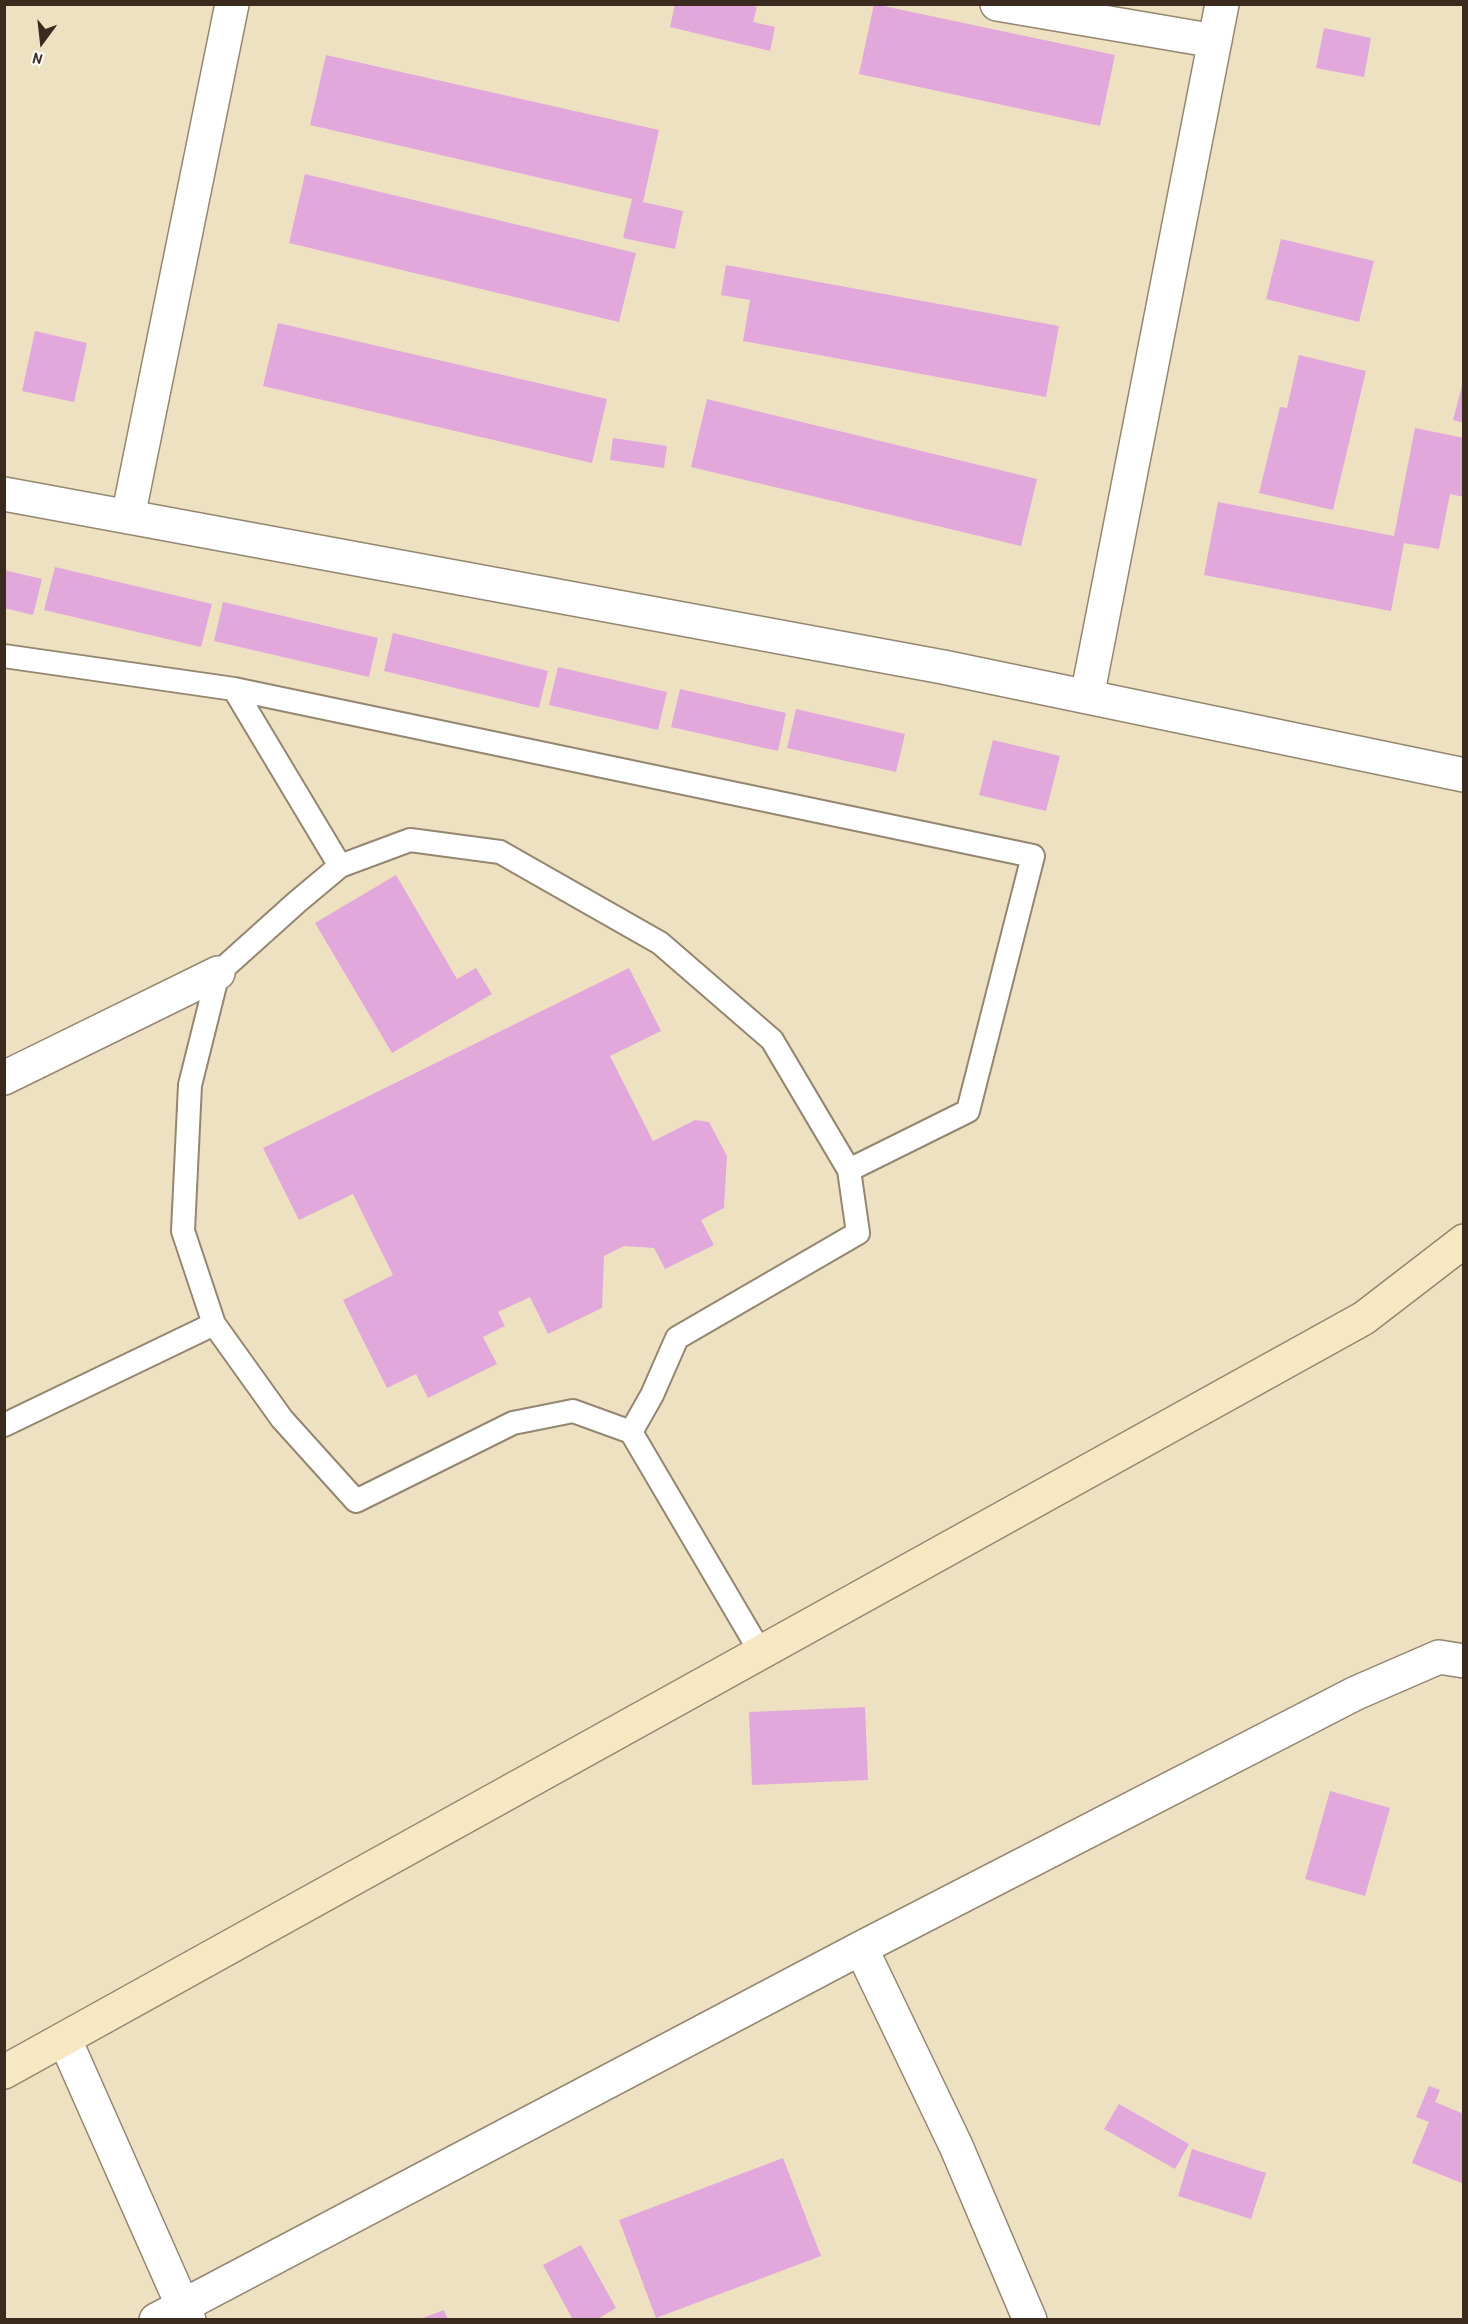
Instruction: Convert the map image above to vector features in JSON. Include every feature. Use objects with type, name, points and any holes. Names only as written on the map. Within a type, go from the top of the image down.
[{"type":"street","points":[[128,517],[232,4]]},
{"type":"street","points":[[997,4],[1215,41]]},
{"type":"street","points":[[1087,697],[1222,4]]},
{"type":"street","points":[[4,494],[943,667],[1464,776]]},
{"type":"street","points":[[4,1078],[218,973]]},
{"type":"street","points":[[4,2072],[1364,1318],[1464,1241]]},
{"type":"street","points":[[65,2040],[176,2315],[861,1948],[1356,1693],[1440,1657],[1464,1661]]},
{"type":"street","points":[[861,1948],[956,2146],[1030,2319]]},
{"type":"lane","points":[[4,656],[234,689],[1033,856],[968,1110],[849,1170]]},
{"type":"lane","points":[[234,689],[340,866]]},
{"type":"lane","points":[[631,1432],[652,1395],[677,1338],[858,1233],[849,1170],[772,1040],[660,943],[500,852],[410,840],[340,866],[218,973],[190,1085],[183,1231],[214,1324],[282,1419],[356,1501],[513,1423],[573,1411],[631,1432],[761,1653]]},
{"type":"lane","points":[[4,1425],[214,1324]]},
{"type":"building","points":[[675,4],[745,4],[757,7],[753,22],[775,27],[770,51],[670,27]]},
{"type":"building","points":[[874,4],[1115,55],[1100,126],[859,74]]},
{"type":"building","points":[[1324,28],[1371,38],[1364,77],[1316,68]]},
{"type":"building","points":[[326,55],[659,130],[643,202],[683,211],[675,249],[623,238],[632,199],[310,125]]},
{"type":"building","points":[[305,174],[636,253],[619,322],[289,243]]},
{"type":"building","points":[[1281,239],[1374,261],[1359,322],[1266,299]]},
{"type":"building","points":[[726,265],[1059,326],[1046,397],[743,341],[750,300],[721,295]]},
{"type":"building","points":[[278,323],[607,399],[592,463],[263,386]]},
{"type":"building","points":[[35,331],[87,343],[74,402],[22,391]]},
{"type":"building","points":[[1299,355],[1366,371],[1333,510],[1259,493],[1280,407],[1287,408]]},
{"type":"building","points":[[1464,382],[1464,423],[1453,420]]},
{"type":"building","points":[[707,399],[1037,479],[1021,546],[691,467]]},
{"type":"building","points":[[1415,428],[1464,438],[1464,497],[1450,494],[1439,549],[1404,543],[1391,611],[1204,575],[1218,502],[1394,536]]},
{"type":"building","points":[[613,438],[667,446],[664,468],[610,460]]},
{"type":"building","points":[[55,567],[212,604],[201,647],[44,610]]},
{"type":"building","points":[[4,570],[42,579],[33,615],[4,608]]},
{"type":"building","points":[[223,602],[378,638],[369,677],[214,641]]},
{"type":"building","points":[[393,633],[548,671],[539,708],[384,671]]},
{"type":"building","points":[[558,667],[667,692],[658,730],[549,705]]},
{"type":"building","points":[[680,689],[786,713],[778,751],[671,727]]},
{"type":"building","points":[[796,709],[905,734],[896,772],[787,748]]},
{"type":"building","points":[[993,740],[1060,756],[1046,811],[979,795]]},
{"type":"building","points":[[396,875],[457,979],[476,968],[492,994],[392,1053],[315,923]]},
{"type":"building","points":[[629,968],[661,1031],[610,1056],[653,1141],[695,1120],[709,1122],[727,1156],[724,1208],[701,1220],[714,1245],[665,1269],[654,1248],[624,1246],[604,1256],[602,1308],[548,1334],[530,1297],[498,1312],[505,1326],[483,1337],[497,1364],[428,1398],[416,1374],[387,1388],[343,1300],[393,1275],[353,1194],[299,1220],[263,1148]]},
{"type":"building","points":[[865,1707],[868,1780],[752,1785],[749,1712]]},
{"type":"building","points":[[1330,1791],[1390,1808],[1365,1896],[1305,1879]]},
{"type":"building","points":[[1429,2086],[1440,2090],[1435,2102],[1464,2114],[1464,2184],[1412,2163],[1429,2122],[1416,2117]]},
{"type":"building","points":[[1119,2104],[1189,2144],[1175,2169],[1104,2129]]},
{"type":"building","points":[[1192,2149],[1266,2173],[1251,2219],[1178,2196]]},
{"type":"building","points":[[783,2158],[821,2256],[656,2318],[619,2220]]},
{"type":"building","points":[[581,2245],[616,2308],[596,2320],[573,2320],[543,2265]]},
{"type":"building","points":[[444,2310],[448,2320],[420,2320],[420,2319]]}]
